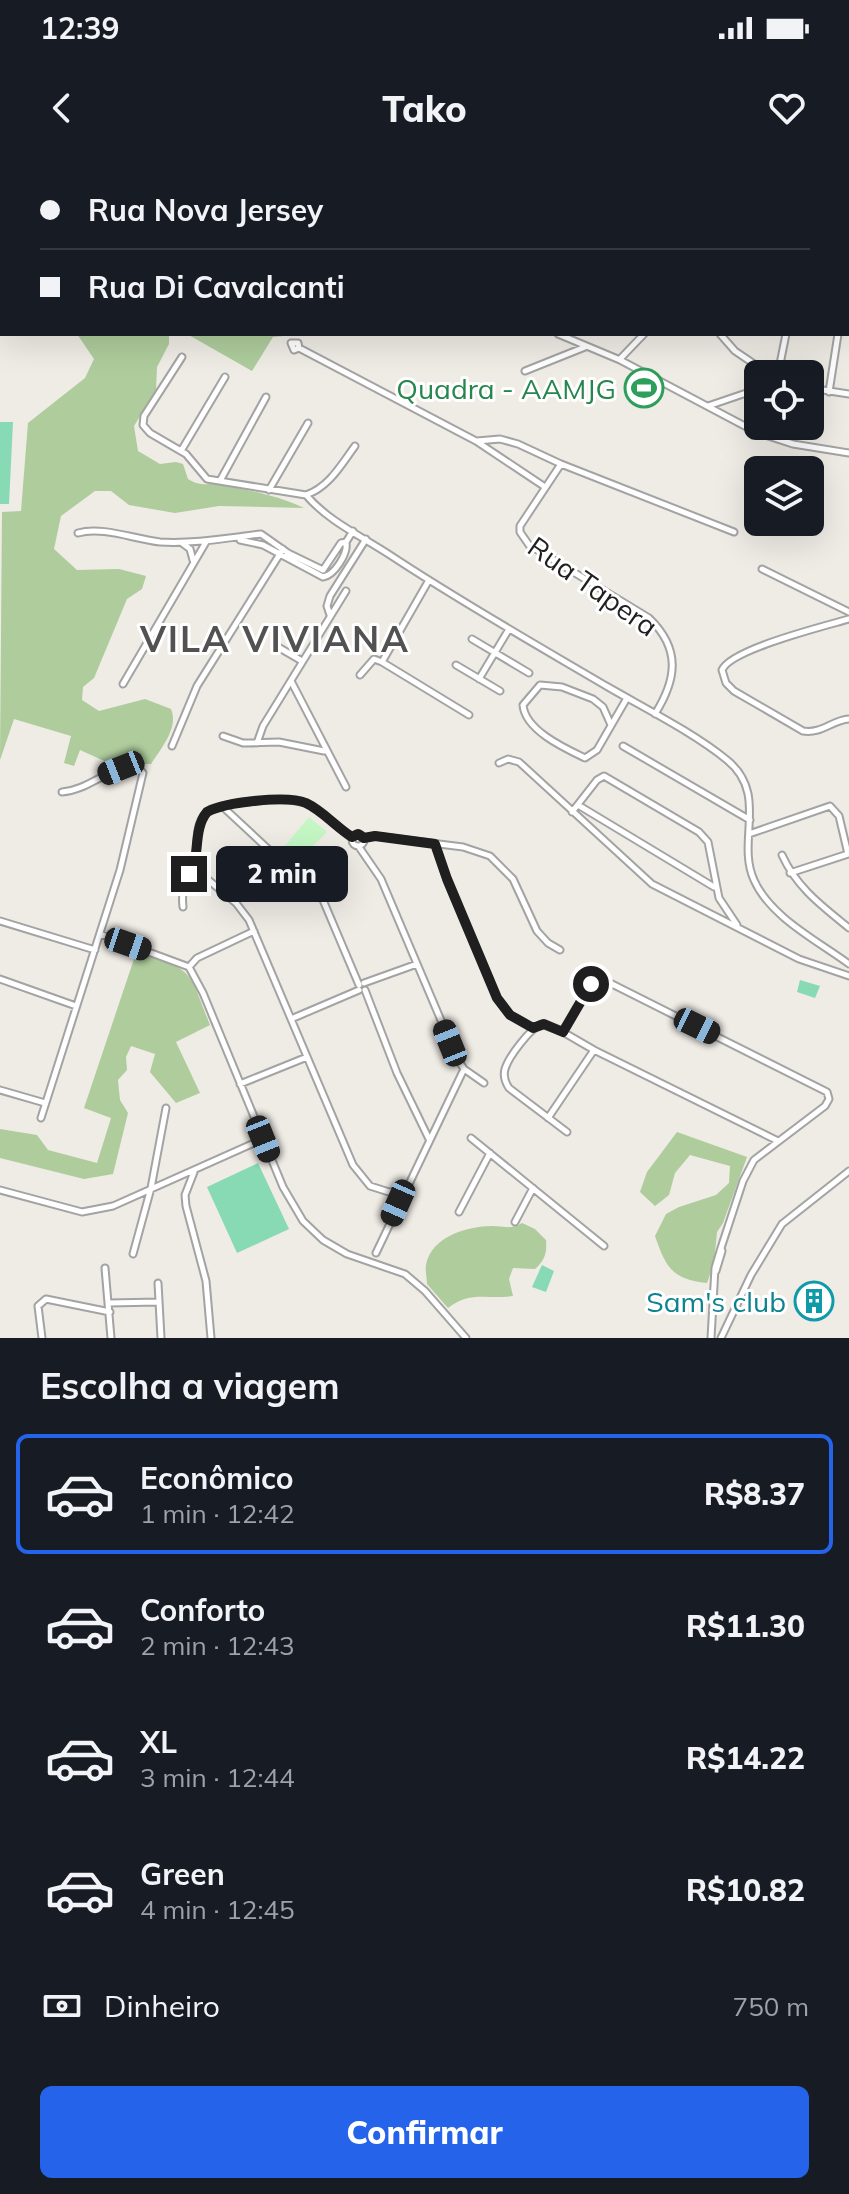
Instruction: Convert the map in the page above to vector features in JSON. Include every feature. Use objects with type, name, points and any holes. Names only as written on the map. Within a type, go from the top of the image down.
[{"type":"street","points":[[562,336],[620,360],[769,437],[849,453]]},
{"type":"street","points":[[620,360],[642,336]]},
{"type":"street","points":[[722,336],[748,360]]},
{"type":"street","points":[[781,360],[786,336]]},
{"type":"street","points":[[829,392],[838,336]]},
{"type":"street","points":[[525,371],[586,347]]},
{"type":"street","points":[[299,348],[476,441],[545,487]]},
{"type":"street","points":[[182,357],[142,421],[150,433],[181,451],[203,476],[306,495],[329,481],[355,446]]},
{"type":"street","points":[[181,451],[225,377]]},
{"type":"street","points":[[824,391],[849,394]]},
{"type":"street","points":[[707,407],[744,394]]},
{"type":"street","points":[[221,479],[266,397]]},
{"type":"street","points":[[269,490],[308,423]]},
{"type":"street","points":[[476,441],[509,441],[734,532]]},
{"type":"street","name":"Rua Tapera","points":[[561,464],[520,526],[522,539],[649,618],[661,630],[672,658],[672,677],[667,694],[655,714]]},
{"type":"street","points":[[306,495],[319,509],[429,580],[729,761],[746,788],[751,807],[749,864],[757,887],[784,916],[849,964]]},
{"type":"street","points":[[78,533],[90,531],[158,542],[206,542],[261,534],[277,544],[282,552],[323,577],[328,576],[345,552],[346,542]]},
{"type":"street","points":[[235,539],[254,542],[323,570],[353,531]]},
{"type":"street","points":[[254,542],[261,534]]},
{"type":"street","points":[[330,615],[327,606],[330,596],[366,539]]},
{"type":"street","points":[[181,542],[190,549],[194,561]]},
{"type":"street","points":[[123,684],[206,542]]},
{"type":"street","points":[[270,568],[271,551],[277,544]]},
{"type":"street","points":[[338,547],[345,552]]},
{"type":"street","points":[[172,746],[197,686],[282,552]]},
{"type":"street","points":[[762,569],[849,612]]},
{"type":"street","points":[[382,662],[429,580]]},
{"type":"street","points":[[257,743],[263,726],[346,591]]},
{"type":"street","points":[[849,619],[741,654],[729,660],[722,670],[726,683],[734,691],[803,731],[816,732],[849,719]]},
{"type":"street","points":[[479,679],[509,629]]},
{"type":"street","points":[[472,639],[529,673]]},
{"type":"street","points":[[278,647],[302,661]]},
{"type":"street","points":[[360,675],[374,659],[469,715]]},
{"type":"street","points":[[456,665],[500,691]]},
{"type":"street","points":[[290,680],[346,787]]},
{"type":"street","points":[[611,725],[598,702],[562,687],[540,685],[523,705],[525,717],[535,728],[585,758],[597,750],[627,698]]},
{"type":"street","points":[[223,736],[237,742],[279,742],[325,751]]},
{"type":"street","points":[[623,746],[751,820]]},
{"type":"street","points":[[499,763],[508,759],[519,762],[652,884],[799,959],[849,976]]},
{"type":"street","points":[[41,1118],[100,934],[134,816],[143,773],[134,766],[121,768],[80,789],[62,792]]},
{"type":"street","points":[[572,812],[597,780],[604,776],[703,835],[708,842],[715,888],[726,911],[740,929]]},
{"type":"street","points":[[183,907],[185,881],[194,868],[200,822],[207,812],[223,806],[274,800],[302,801],[310,805],[352,837],[353,845],[359,847],[381,879],[450,1043],[464,1069],[484,1083]]},
{"type":"street","points":[[578,805],[715,888]]},
{"type":"street","points":[[223,806],[328,906],[429,1139]]},
{"type":"street","points":[[749,834],[830,806],[839,816],[847,836],[848,854],[790,873]]},
{"type":"street","points":[[352,837],[358,834],[364,838],[375,836],[476,849],[500,863],[513,879],[537,931],[560,950]]},
{"type":"street","points":[[359,847],[364,838]]},
{"type":"street","points":[[435,844],[497,998],[510,1015],[533,1028]]},
{"type":"street","points":[[782,855],[790,873],[810,897],[849,928]]},
{"type":"street","points":[[194,868],[236,903],[254,931],[330,1114],[359,1175],[370,1186],[389,1192],[404,1191]]},
{"type":"street","points":[[0,921],[95,950]]},
{"type":"street","points":[[189,967],[197,958],[254,931]]},
{"type":"street","points":[[100,934],[189,967],[203,993],[283,1187],[310,1229],[347,1254],[405,1274],[431,1297],[466,1338]]},
{"type":"street","points":[[291,1019],[417,964]]},
{"type":"street","points":[[0,979],[76,1006]]},
{"type":"street","points":[[563,1032],[591,984],[604,980],[824,1089],[829,1099],[825,1106],[778,1141],[750,1167],[721,1248],[719,1269],[716,1271],[711,1338]]},
{"type":"street","points":[[567,1132],[509,1088],[504,1076],[509,1062],[533,1028],[544,1024],[778,1141]]},
{"type":"street","points":[[548,1118],[594,1050]]},
{"type":"street","points":[[240,1084],[307,1057]]},
{"type":"street","points":[[376,1253],[464,1069]]},
{"type":"street","points":[[0,1090],[45,1103]]},
{"type":"street","points":[[133,1254],[151,1188],[166,1108]]},
{"type":"street","points":[[421,1125],[434,1128]]},
{"type":"street","points":[[471,1138],[604,1246]]},
{"type":"street","points":[[0,1190],[90,1212],[113,1206],[263,1139]]},
{"type":"street","points":[[459,1212],[490,1153]]},
{"type":"street","points":[[194,1171],[185,1195],[186,1206],[205,1273],[211,1338]]},
{"type":"street","points":[[721,1338],[751,1275],[782,1224],[849,1171]]},
{"type":"street","points":[[515,1222],[533,1188]]},
{"type":"street","points":[[389,1192],[398,1203]]},
{"type":"street","points":[[105,1268],[111,1338]]},
{"type":"street","points":[[158,1283],[161,1338]]},
{"type":"street","points":[[42,1338],[38,1306],[46,1299],[110,1312]]},
{"type":"street","points":[[109,1303],[159,1302]]},
{"type":"green space","points":[[78,336],[169,336],[169,344],[157,367],[156,390],[134,426],[138,451],[160,464],[183,464],[188,479],[198,483],[255,492],[304,508],[219,506],[175,513],[129,505],[111,491],[95,491],[61,516],[54,549],[77,570],[119,569],[146,576],[142,589],[127,599],[94,678],[83,687],[82,700],[99,711],[145,699],[171,709],[171,731],[151,764],[111,764],[80,750],[74,766],[64,763],[71,736],[14,719],[0,760],[2,512],[21,511],[28,423],[85,378],[94,359]]},
{"type":"green space","points":[[191,336],[284,336],[273,337],[252,371]]},
{"type":"green space","name":"Quadra - AAMJG","points":[[635,374],[661,386],[657,400],[626,389]]},
{"type":"green space","points":[[0,422],[13,422],[9,504],[0,504]]},
{"type":"green space","points":[[309,817],[327,832],[293,865],[279,853]]},
{"type":"green space","points":[[136,953],[180,969],[198,993],[210,1025],[176,1042],[200,1093],[176,1103],[150,1072],[155,1054],[131,1046],[126,1057],[127,1070],[118,1080],[120,1100],[128,1113],[113,1174],[84,1179],[0,1158],[0,1129],[37,1135],[48,1150],[97,1163],[111,1118],[84,1108]]},
{"type":"green space","points":[[800,980],[820,986],[815,998],[797,992]]},
{"type":"green space","points":[[677,1132],[747,1157],[717,1232],[714,1263],[707,1283],[686,1278],[672,1270],[655,1236],[666,1214],[716,1195],[729,1183],[730,1166],[690,1155],[675,1173],[669,1195],[655,1206],[640,1192],[647,1172]]},
{"type":"green space","points":[[258,1163],[289,1229],[237,1253],[207,1187]]},
{"type":"green space","points":[[522,1223],[535,1229],[546,1240],[546,1249],[535,1269],[513,1268],[509,1279],[513,1296],[472,1297],[448,1308],[427,1284],[429,1255],[442,1240],[472,1228],[511,1227]]},
{"type":"green space","points":[[542,1265],[554,1271],[546,1292],[532,1287]]},
{"type":"place","name":"Quadra - AAMJG","points":[[644,388]]},
{"type":"place","name":"Sam's club","points":[[814,1301]]},
{"type":"district","name":"VILA VIVIANA","points":[[275,638]]},
{"type":"route","points":[[189,874],[194,868],[199,826],[211,809],[274,800],[302,801],[352,837],[358,834],[364,838],[375,836],[435,844],[488,979],[510,1015],[533,1028],[544,1024],[563,1032],[591,984]]}]
